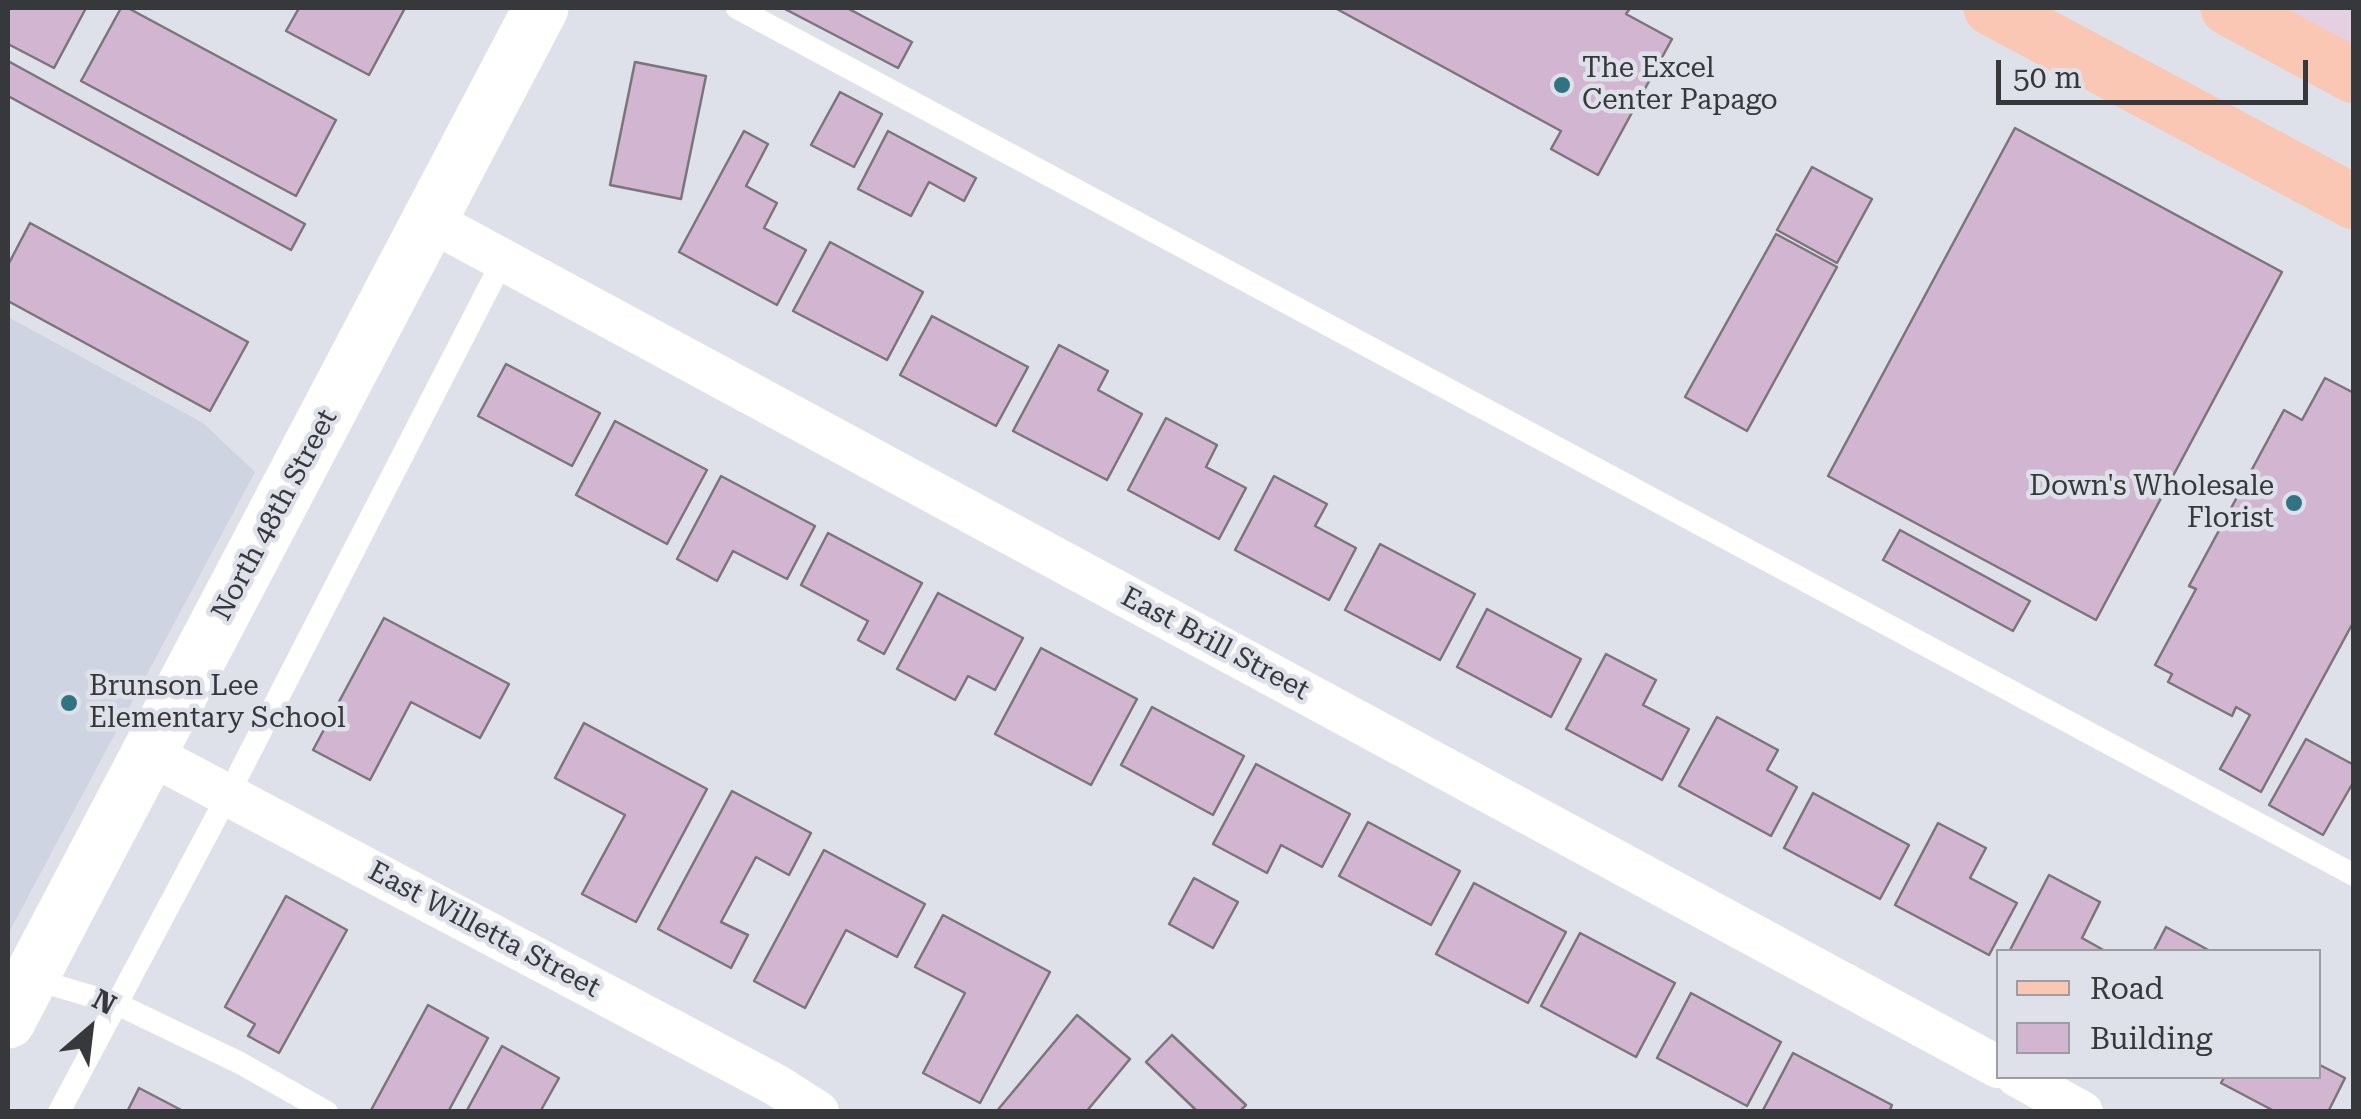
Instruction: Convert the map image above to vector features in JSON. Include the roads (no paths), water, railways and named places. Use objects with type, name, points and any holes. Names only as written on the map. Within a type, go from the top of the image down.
[{"type":"main road","points":[[1991,8],[2354,202]]},
{"type":"main road","points":[[2228,8],[2354,76]]},
{"type":"street","name":"North 48th Street","points":[[19,1000],[541,8]]},
{"type":"street","name":"East Brill Street","points":[[430,221],[1996,1066]]},
{"type":"street","name":"East Willetta Street","points":[[148,753],[776,1085],[818,1112]]},
{"type":"street","points":[[2022,1079],[2082,1112]]},
{"type":"lane","points":[[736,8],[2354,875]]},
{"type":"lane","points":[[59,1112],[228,795],[503,260]]},
{"type":"lane","points":[[19,1000],[116,1004],[240,1063],[327,1112]]},
{"type":"place","name":"The Excel Center Papago","points":[[1562,85]]},
{"type":"place","name":"Down's Wholesale Florist","points":[[2294,503]]},
{"type":"place","name":"Brunson Lee Elementary School","points":[[69,703]]}]
